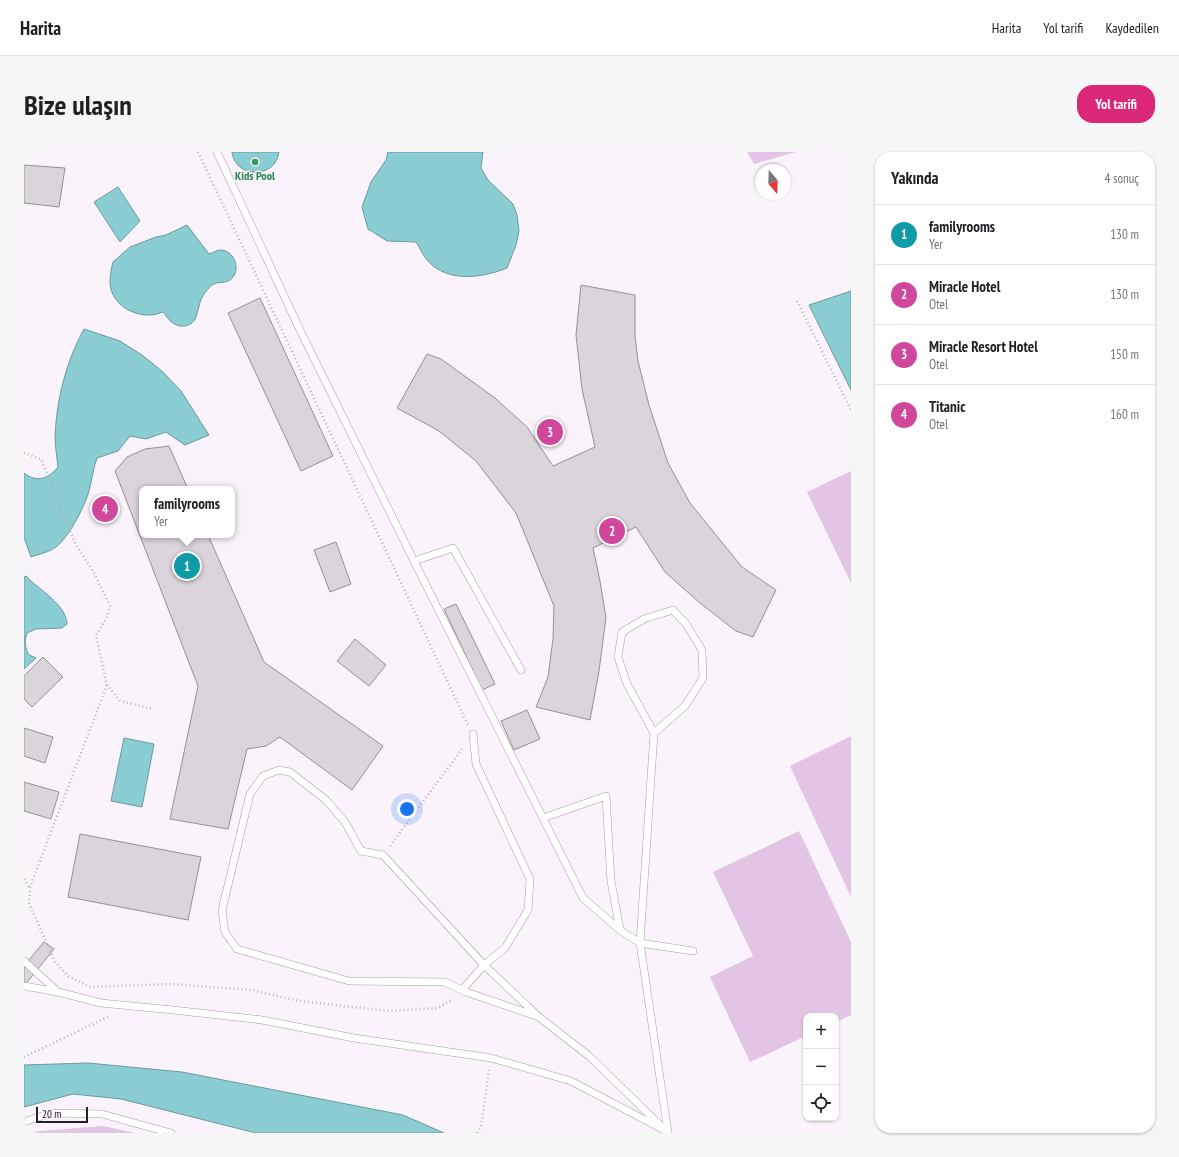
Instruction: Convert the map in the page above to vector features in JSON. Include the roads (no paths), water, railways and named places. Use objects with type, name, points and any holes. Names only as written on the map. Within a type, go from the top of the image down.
[{"type":"lane","points":[[217,152],[300,330],[583,898],[620,930],[640,942],[693,951]]},
{"type":"lane","points":[[414,561],[453,548],[521,670]]},
{"type":"lane","points":[[654,733],[685,706],[703,678],[702,650],[686,624],[673,610],[644,619],[622,632],[618,657],[627,684],[654,733],[640,942],[669,1132]]},
{"type":"lane","points":[[464,991],[484,965],[505,948],[528,910],[530,879],[476,764],[473,734]]},
{"type":"lane","points":[[539,1017],[464,991],[445,982],[350,981],[237,949],[225,932],[222,910],[250,794],[263,776],[279,770],[290,772],[326,800],[345,822],[361,851],[383,855],[484,965],[539,1017],[589,1056],[669,1132]]},
{"type":"lane","points":[[543,818],[606,796],[611,881],[620,930]]},
{"type":"lane","points":[[24,962],[58,992]]},
{"type":"lane","points":[[24,986],[58,992],[101,1003],[262,1020],[354,1038],[491,1058],[571,1081],[669,1132]]},
{"type":"lane","points":[[24,1122],[51,1113],[102,1114],[171,1133]]},
{"type":"water","name":"Kids Pool","points":[[232,152],[279,152],[276,161],[271,167],[264,171],[256,172],[247,171],[240,167],[235,161]]},
{"type":"water","points":[[388,152],[483,152],[481,168],[488,180],[513,204],[517,215],[519,231],[516,245],[507,268],[476,276],[455,276],[436,268],[428,261],[416,242],[387,241],[368,229],[362,207],[371,182],[386,160]]},
{"type":"water","points":[[118,187],[140,221],[120,242],[94,202]]},
{"type":"water","points":[[187,225],[209,254],[220,250],[230,253],[236,267],[234,276],[230,280],[216,283],[211,286],[201,299],[196,317],[192,323],[186,326],[176,325],[163,312],[152,315],[144,315],[130,311],[119,303],[110,284],[113,262],[130,247],[156,237],[166,235]]},
{"type":"water","points":[[851,291],[851,390],[809,305]]},
{"type":"water","points":[[84,329],[120,341],[142,355],[163,372],[181,391],[209,435],[185,445],[166,432],[146,439],[130,436],[118,451],[97,458],[87,497],[71,529],[54,549],[31,557],[24,537],[24,473],[38,479],[46,477],[58,467],[55,436],[60,394],[67,367]]},
{"type":"water","points":[[26,576],[57,604],[62,610],[67,624],[62,628],[36,629],[27,633],[25,644],[29,655],[36,658],[24,669],[24,577]]},
{"type":"water","points":[[124,738],[154,744],[142,807],[111,801]]},
{"type":"water","points":[[88,1063],[182,1072],[403,1115],[444,1133],[256,1133],[121,1099],[73,1094],[24,1107],[24,1065]]},
{"type":"place","name":"Kids Pool","points":[[255,162]]},
{"type":"place","name":"Miracle Resort Hotel","points":[[550,432]]},
{"type":"place","name":"Titanic","points":[[105,509]]},
{"type":"place","name":"Miracle Hotel","points":[[612,531]]},
{"type":"place","name":"familyrooms","points":[[187,566]]}]
